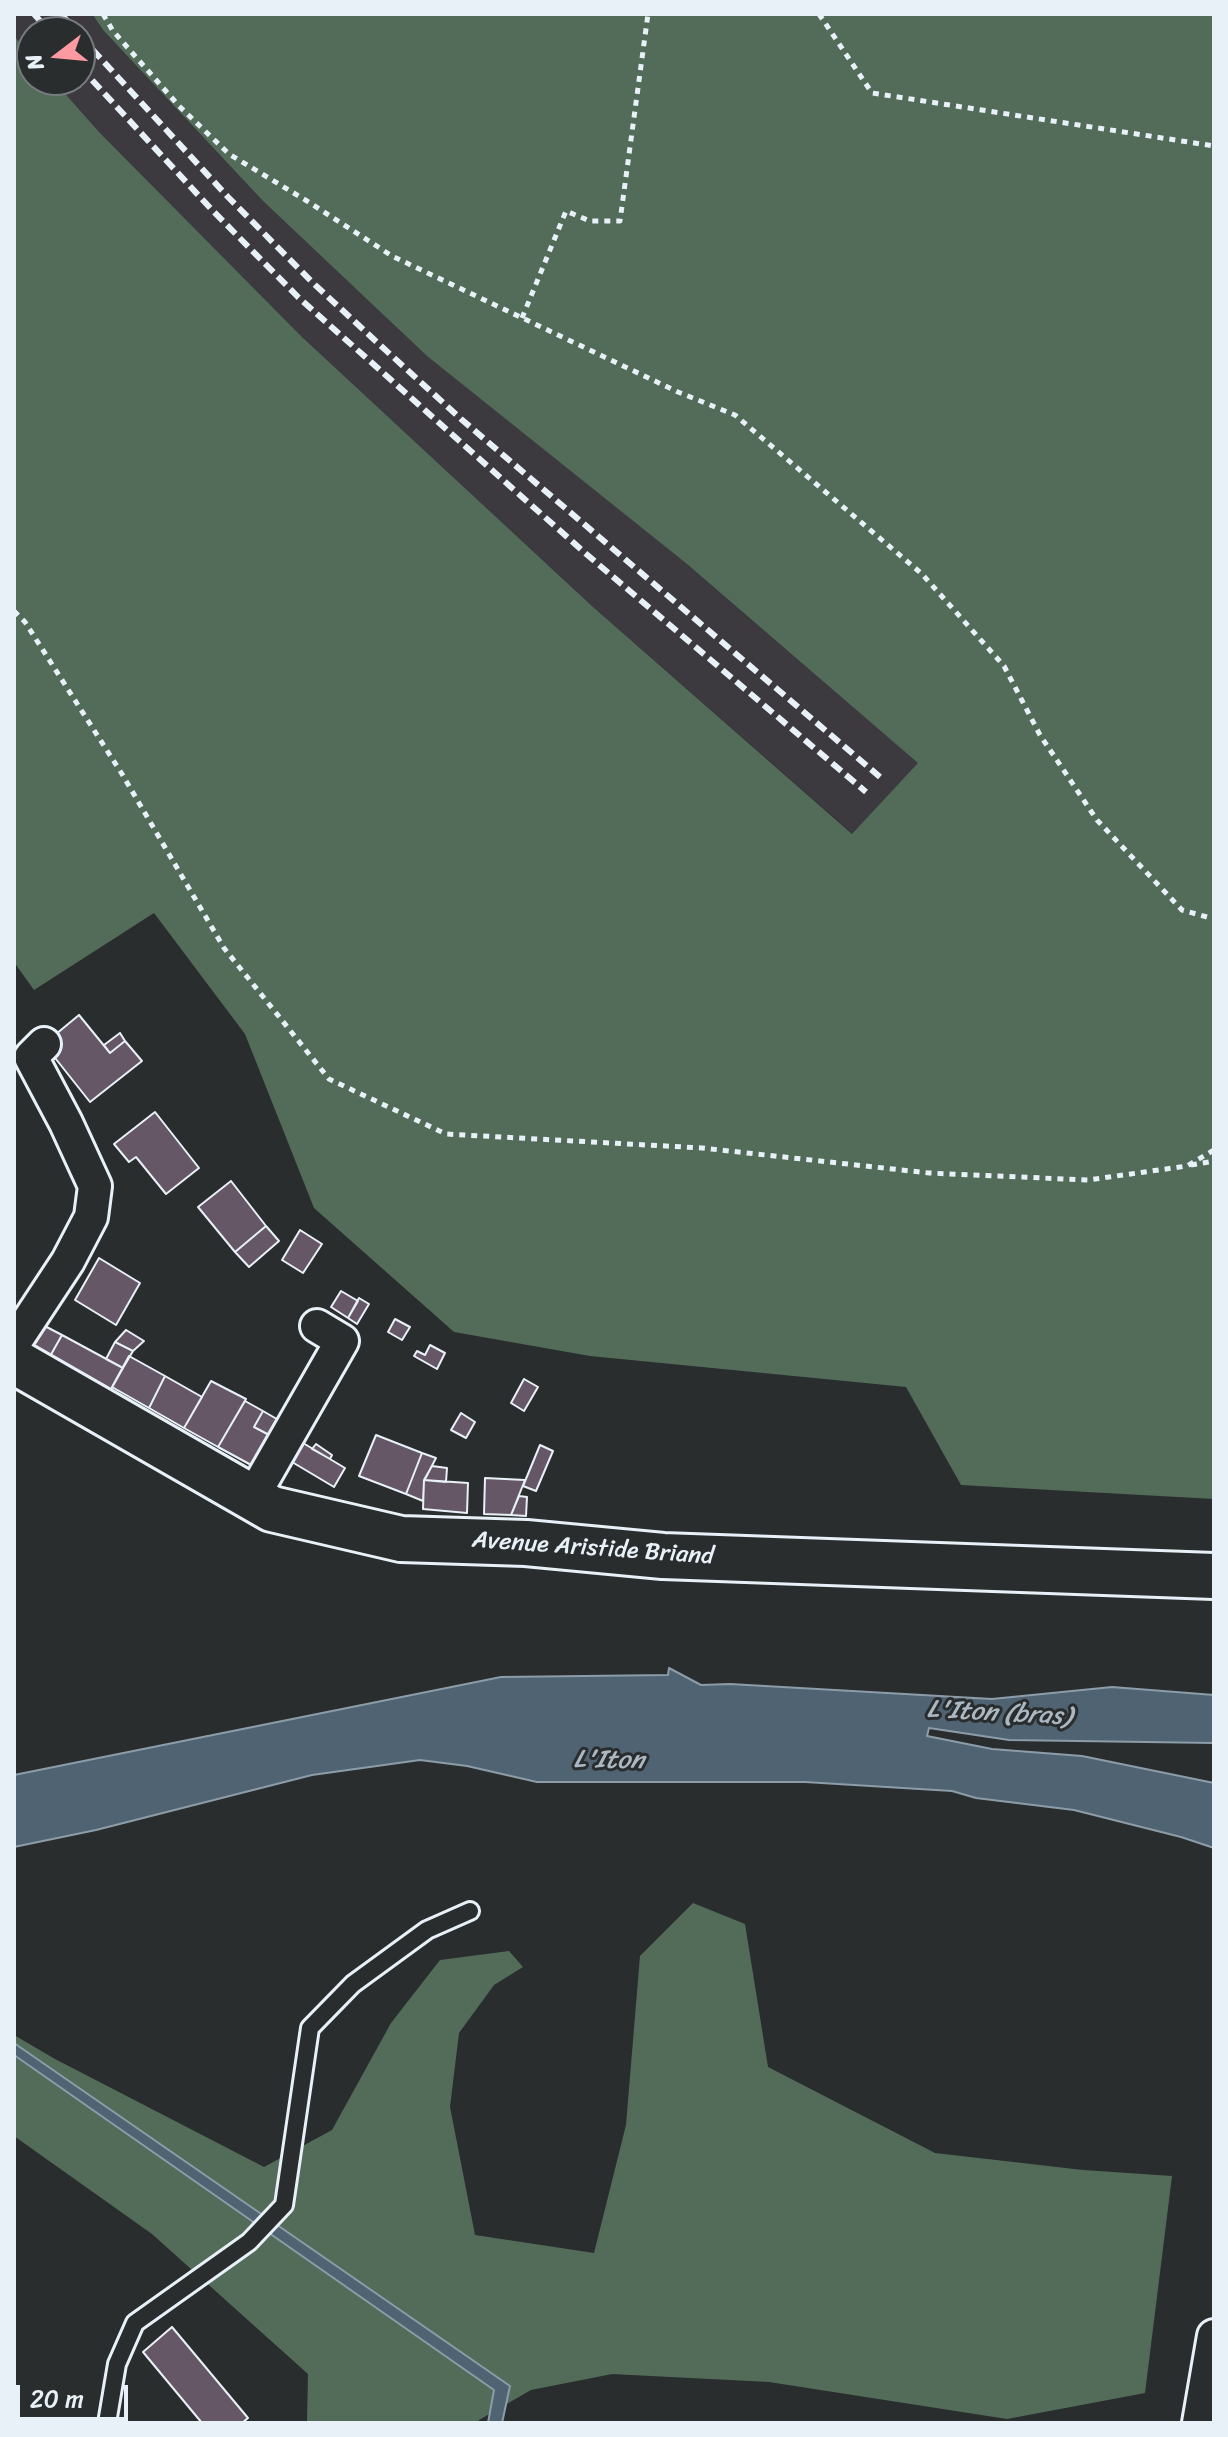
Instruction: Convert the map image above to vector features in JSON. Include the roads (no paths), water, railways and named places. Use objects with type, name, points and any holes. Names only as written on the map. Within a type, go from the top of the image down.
[{"type":"main road","name":"Avenue Aristide Briand","points":[[14,1361],[272,1509],[401,1539],[526,1543],[663,1556],[1214,1576]]},
{"type":"street","points":[[14,1343],[68,1261],[91,1217],[95,1186],[31,1057],[44,1044]]},
{"type":"street","points":[[252,1498],[342,1341],[317,1326]]},
{"type":"street","points":[[1199,2423],[1214,2336]]},
{"type":"lane","points":[[107,2423],[117,2364],[135,2323],[249,2242],[284,2205],[310,2028],[353,1984],[402,1948],[427,1930],[470,1911]]},
{"type":"water","points":[[669,1668],[701,1685],[992,1699],[1112,1687],[1214,1695],[1214,1743],[1009,1740],[929,1728],[927,1736],[992,1749],[1082,1756],[1214,1783],[1214,1848],[1074,1810],[976,1798],[952,1791],[805,1782],[537,1782],[467,1766],[420,1760],[312,1775],[96,1830],[14,1847],[14,1775],[501,1677],[668,1675]]},
{"type":"water","points":[[14,2043],[510,2386],[502,2423],[488,2423],[494,2390],[14,2055]]},
{"type":"railway","points":[[96,53],[228,197],[313,283],[461,419],[880,777]]},
{"type":"railway","points":[[96,84],[212,210],[298,297],[585,553],[866,792]]},
{"type":"water label","name":"L'Iton (bras)","points":[[999,1714]]},
{"type":"water label","name":"L'Iton","points":[[609,1761]]}]
